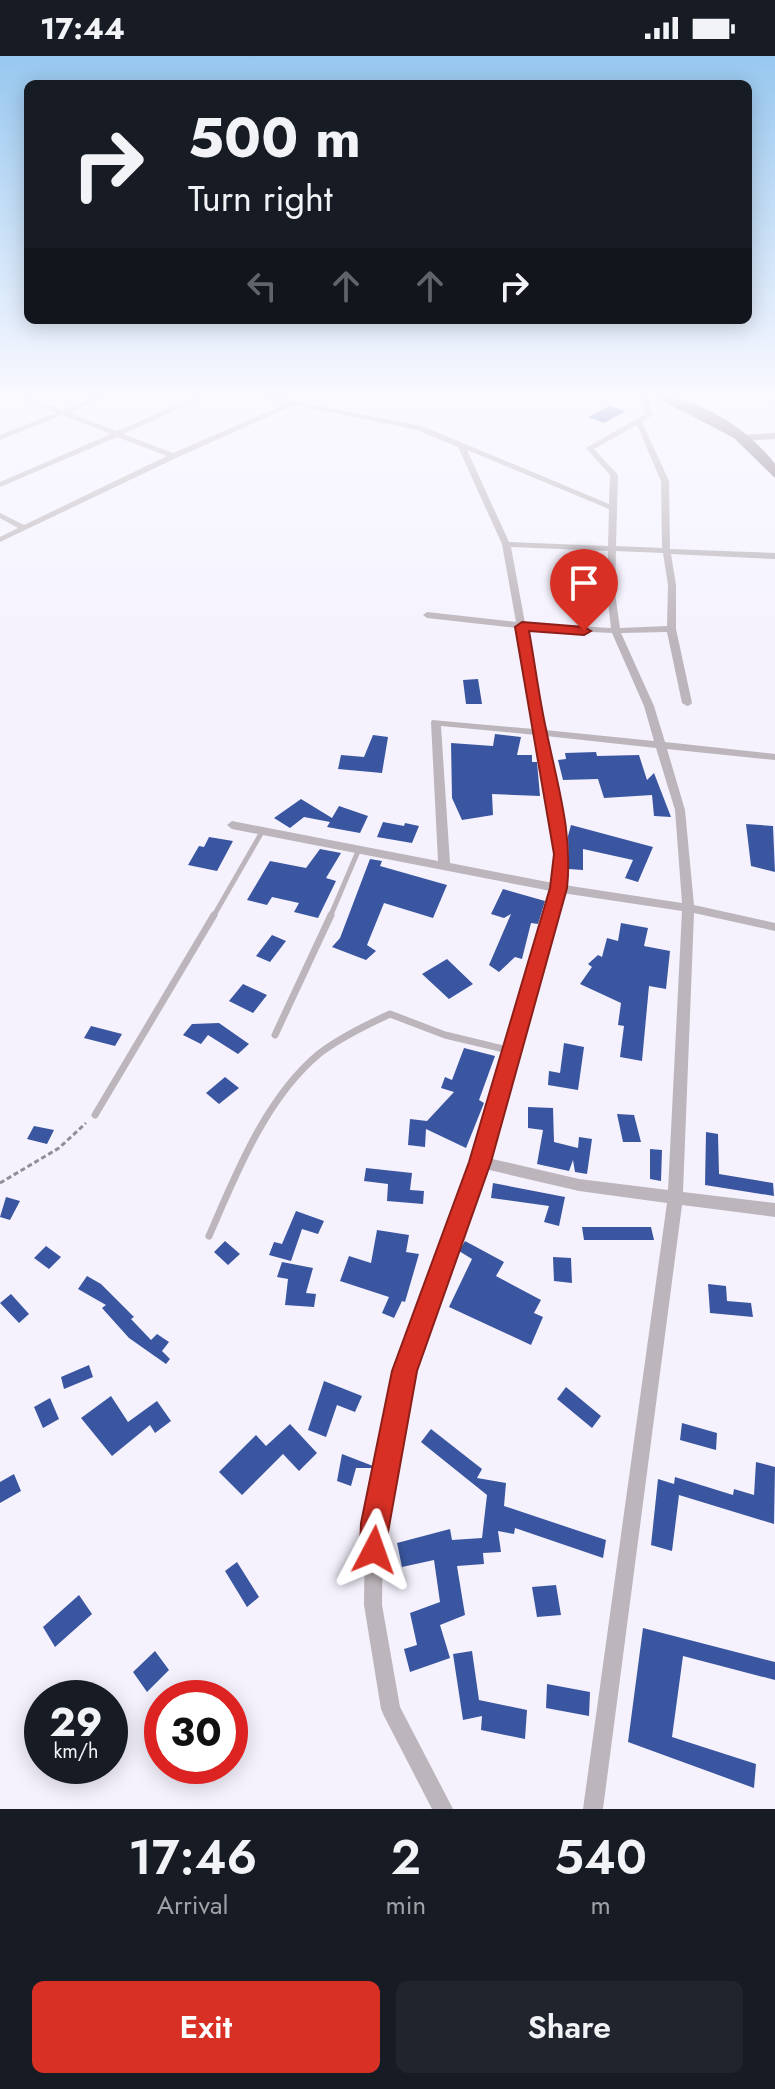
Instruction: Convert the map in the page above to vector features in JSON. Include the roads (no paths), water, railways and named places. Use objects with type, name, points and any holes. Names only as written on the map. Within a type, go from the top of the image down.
[{"type":"street","points":[[0,540],[128,478]]},
{"type":"street","points":[[443,1809],[391,1709],[373,1605],[374,1523],[404,1371],[480,1162],[558,888],[562,854],[555,795],[538,731],[506,544],[476,478]]},
{"type":"street","points":[[539,478],[613,508]]},
{"type":"street","points":[[593,1809],[675,1199],[688,908],[680,810],[649,706],[616,633],[611,593],[613,478]]},
{"type":"street","points":[[664,478],[666,549],[672,585],[671,629],[687,703]]},
{"type":"street","points":[[0,515],[24,528]]},
{"type":"street","points":[[506,544],[611,546],[775,556]]},
{"type":"street","points":[[427,615],[522,627],[616,633],[671,629]]},
{"type":"street","points":[[444,865],[436,722],[775,757]]},
{"type":"street","points":[[232,825],[558,888],[688,908],[775,927]]},
{"type":"street","points":[[480,1162],[545,1178],[675,1199],[775,1210]]},
{"type":"lane","points":[[95,1115],[126,1068],[263,830]]},
{"type":"lane","points":[[275,1035],[321,939],[359,849]]},
{"type":"lane","points":[[209,1236],[233,1180],[282,1099],[321,1053],[362,1027],[390,1014],[445,1035],[512,1051]]}]
